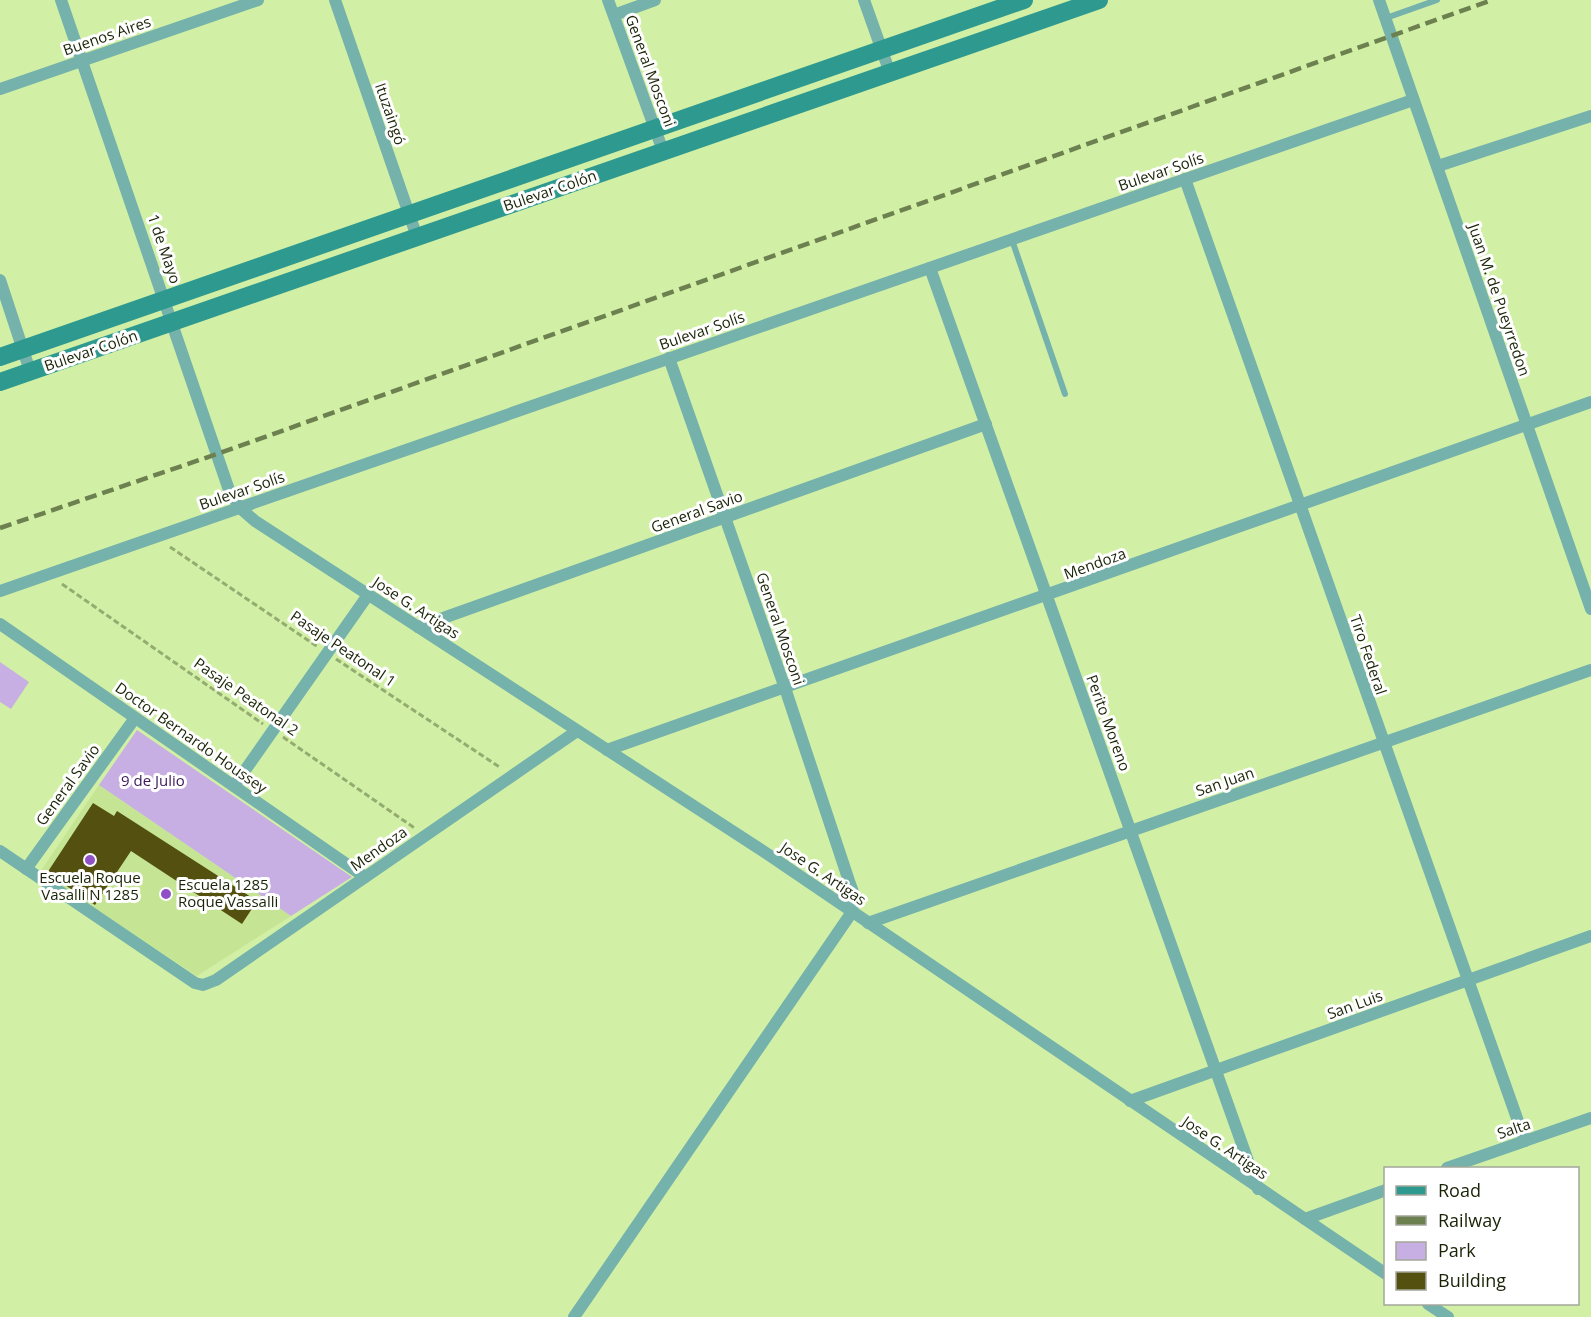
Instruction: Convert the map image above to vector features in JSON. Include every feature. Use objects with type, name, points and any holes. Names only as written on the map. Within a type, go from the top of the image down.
[{"type":"main road","name":"Bulevar Colón","points":[[0,382],[890,73],[968,33],[1024,0]]},
{"type":"main road","name":"Bulevar Colón","points":[[0,357],[882,50],[968,33],[1099,0]]},
{"type":"street","name":"1 de Mayo","points":[[61,0],[166,300],[229,490],[239,507]]},
{"type":"street","name":"Buenos Aires","points":[[0,89],[258,0]]},
{"type":"street","name":"Ituzaingó","points":[[335,0],[417,237]]},
{"type":"street","name":"General Mosconi","points":[[609,0],[663,151]]},
{"type":"street","points":[[614,15],[655,0]]},
{"type":"street","points":[[864,0],[890,73]]},
{"type":"street","name":"Juan M. de Pueyrredon","points":[[1379,0],[1591,609]]},
{"type":"street","name":"Bulevar Solís","points":[[0,591],[1413,100]]},
{"type":"street","points":[[1438,166],[1591,116]]},
{"type":"street","name":"Tiro Federal","points":[[1185,179],[1466,981],[1525,1141]]},
{"type":"street","name":"Perito Moreno","points":[[930,268],[1258,1189]]},
{"type":"street","points":[[0,280],[30,372]]},
{"type":"street","name":"General Mosconi","points":[[669,358],[785,688],[853,892],[852,912]]},
{"type":"street","name":"Mendoza","points":[[607,750],[1047,597],[1591,402]]},
{"type":"street","name":"General Savio","points":[[418,627],[986,424]]},
{"type":"street","name":"Jose G. Artigas","points":[[239,507],[255,521],[852,912],[1384,1273]]},
{"type":"street","points":[[234,786],[368,595]]},
{"type":"street","name":"Doctor Bernardo Houssey","points":[[0,624],[364,877]]},
{"type":"street","name":"San Juan","points":[[868,923],[1591,670]]},
{"type":"street","name":"General Savio","points":[[26,869],[135,718]]},
{"type":"street","name":"Mendoza","points":[[26,869],[195,983],[203,985],[216,980],[577,730]]},
{"type":"street","points":[[0,851],[26,869]]},
{"type":"street","points":[[574,1317],[852,912]]},
{"type":"street","name":"San Luis","points":[[1130,1101],[1591,936]]},
{"type":"street","name":"Salta","points":[[1450,1167],[1591,1118]]},
{"type":"street","points":[[1305,1219],[1384,1191]]},
{"type":"street","points":[[1430,1305],[1448,1317]]},
{"type":"lane","points":[[1386,18],[1437,0]]},
{"type":"lane","points":[[1012,239],[1065,394]]},
{"type":"path","name":"Pasaje Peatonal 1","points":[[170,547],[502,769]]},
{"type":"path","name":"Pasaje Peatonal 2","points":[[62,584],[417,829]]},
{"type":"shaded area","name":"Escuela 1285 Roque Vassalli","points":[[99,785],[291,916],[197,976],[40,872]]},
{"type":"green space","points":[[0,662],[29,682],[11,709],[0,702]]},
{"type":"green space","name":"9 de Julio","points":[[137,730],[352,877],[291,916],[99,785]]},
{"type":"building","name":"Escuela Roque Vasalli N 1285","points":[[93,803],[114,816],[117,811],[257,901],[242,924],[131,851],[95,905],[47,873]]},
{"type":"railway","points":[[0,528],[217,454],[1492,0]]},
{"type":"place","name":"Escuela Roque Vasalli N 1285","points":[[90,860]]},
{"type":"place","name":"Escuela 1285 Roque Vassalli","points":[[166,894]]}]
